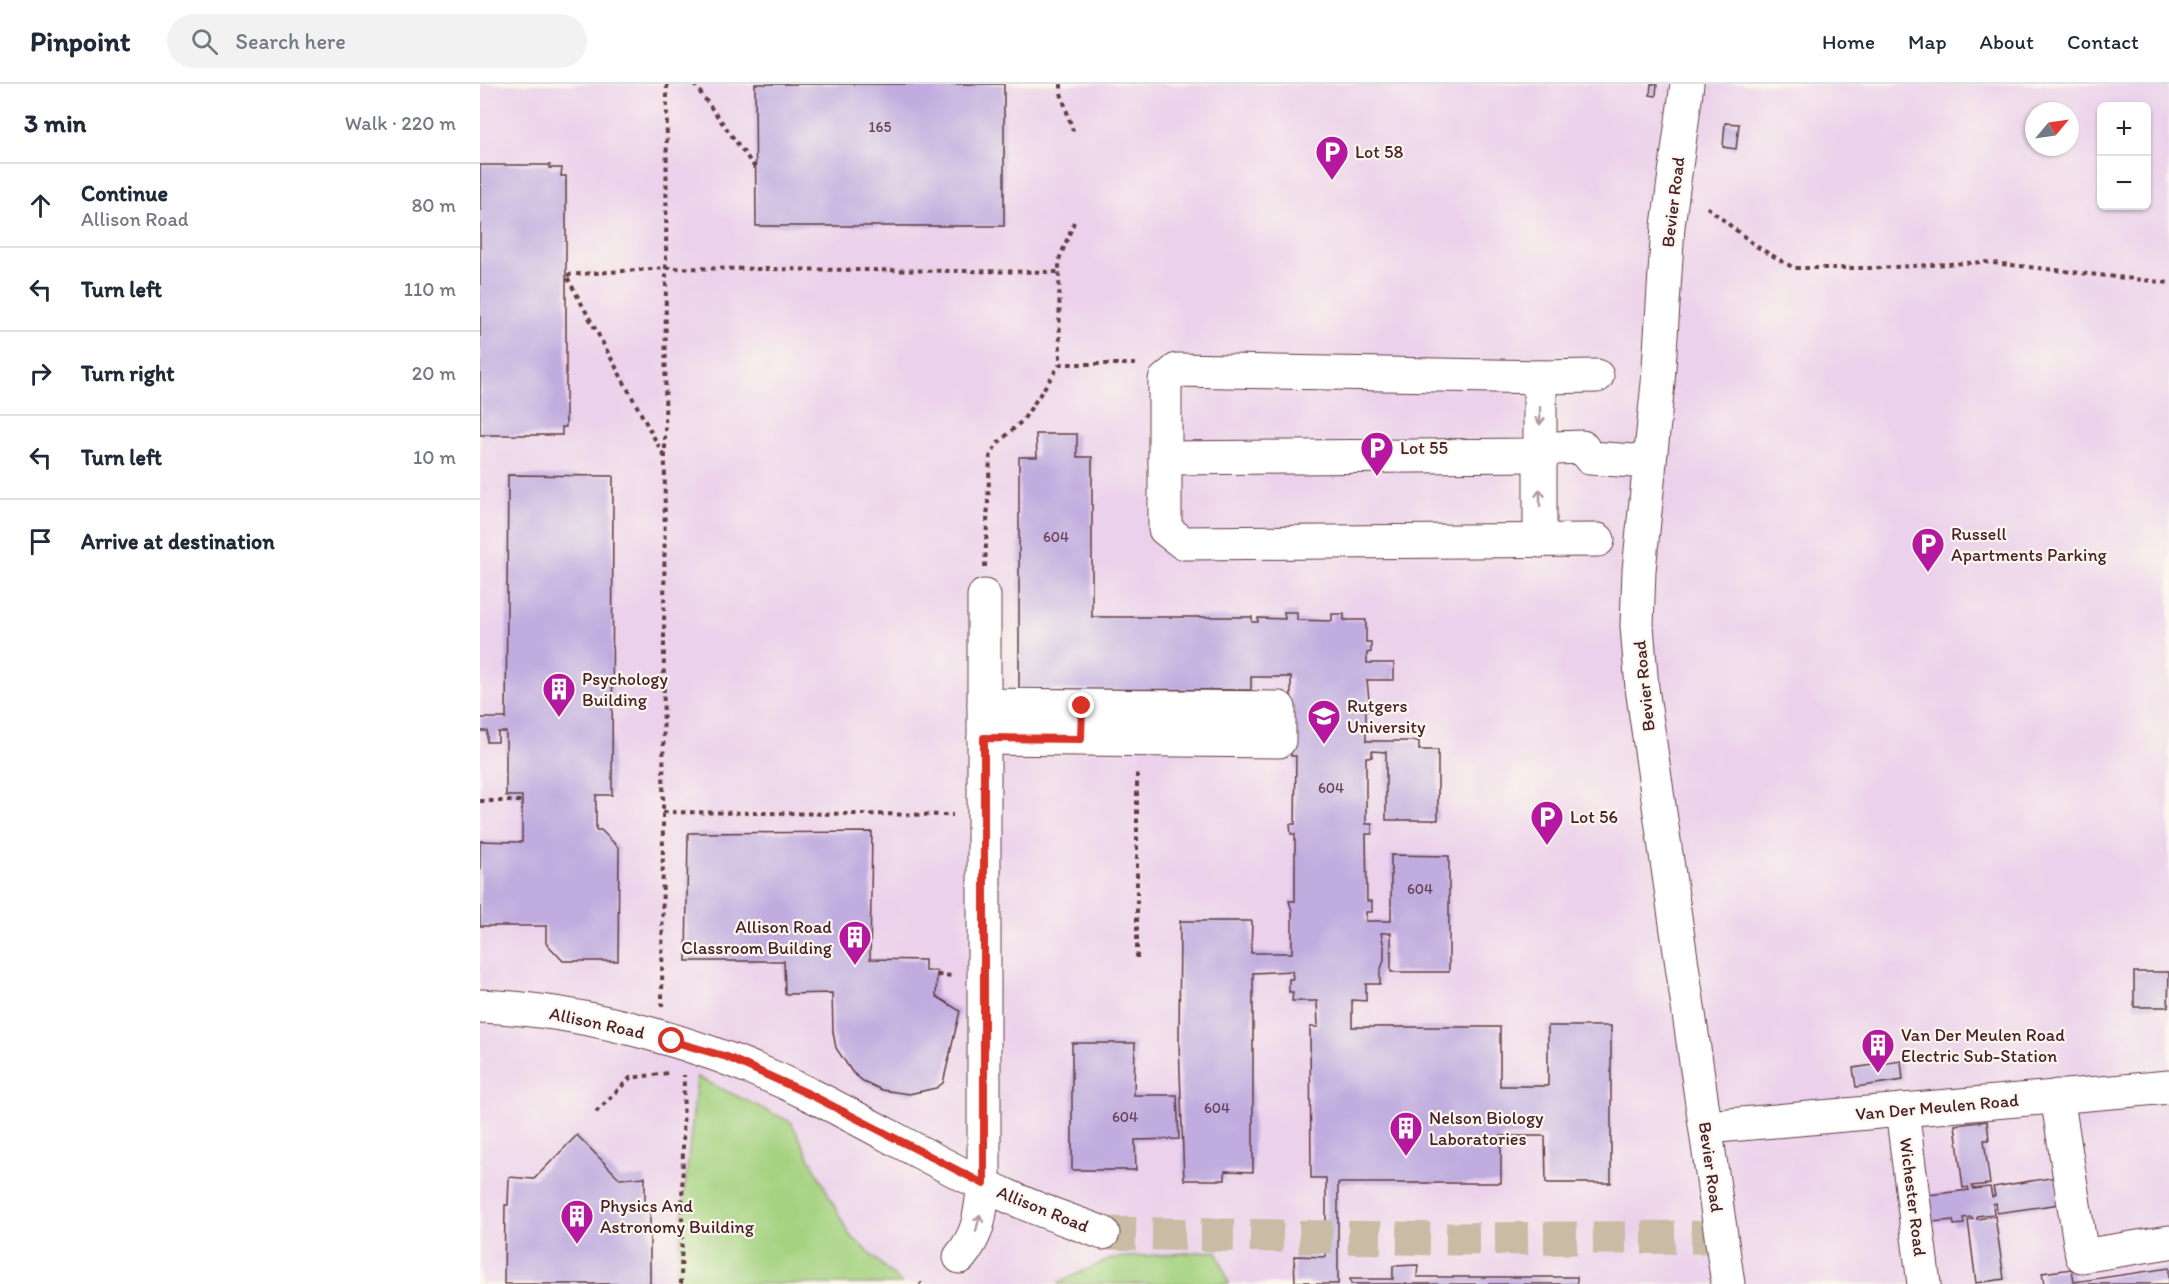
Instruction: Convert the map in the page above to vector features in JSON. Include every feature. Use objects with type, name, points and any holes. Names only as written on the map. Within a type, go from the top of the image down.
[{"type":"street","name":"Bevier Road","points":[[1687,84],[1668,226],[1658,382],[1639,570],[1637,626],[1642,678],[1728,1284]]},
{"type":"street","points":[[1596,376],[1177,370],[1165,380],[1165,529],[1183,543],[1598,540]]},
{"type":"street","points":[[1540,376],[1540,541]]},
{"type":"street","points":[[1165,458],[1540,455],[1554,466],[1584,466],[1590,458],[1649,462]]},
{"type":"street","points":[[960,1257],[971,1244],[979,1222],[984,1184],[984,596]]},
{"type":"street","points":[[984,705],[1279,708],[1279,741],[984,738]]},
{"type":"street","points":[[1081,739],[1082,706]]},
{"type":"street","points":[[1138,706],[1138,740]]},
{"type":"street","points":[[1195,707],[1195,741]]},
{"type":"street","name":"Allison Road","points":[[480,1006],[531,1009],[589,1019],[727,1057],[811,1095],[1010,1198],[1103,1233]]},
{"type":"street","name":"Van Der Meulen Road","points":[[1706,1127],[2169,1087]]},
{"type":"street","points":[[2057,1096],[2082,1256],[2169,1242]]},
{"type":"street","name":"Wichester Road","points":[[1902,1110],[1924,1284]]},
{"type":"path","points":[[662,1006],[667,84]]},
{"type":"path","points":[[694,84],[756,169]]},
{"type":"path","points":[[1060,84],[1073,131]]},
{"type":"path","points":[[1707,207],[1756,246],[1794,268],[1875,268],[1985,262],[2169,283]]},
{"type":"path","points":[[984,596],[990,457],[996,445],[1023,420],[1060,364],[1059,260],[1074,222]]},
{"type":"path","points":[[665,456],[566,275],[666,268],[1058,272]]},
{"type":"path","points":[[1060,364],[1147,364]]},
{"type":"path","points":[[1137,958],[1138,740]]},
{"type":"path","points":[[480,801],[522,801]]},
{"type":"path","points":[[663,812],[963,816]]},
{"type":"path","points":[[681,1284],[684,1071]]},
{"type":"path","points":[[596,1112],[630,1078],[673,1072]]},
{"type":"shaded area","name":"Rutgers University","points":[[480,84],[2169,84],[2169,1284],[480,1284]]},
{"type":"green space","points":[[697,1077],[791,1122],[849,1234],[902,1284],[675,1284]]},
{"type":"green space","points":[[1217,1251],[1229,1284],[1059,1284],[1059,1282],[1113,1258]]},
{"type":"building","points":[[755,84],[1004,84],[1004,226],[756,226]]},
{"type":"building","points":[[1651,84],[1657,84],[1656,96],[1650,95]]},
{"type":"building","points":[[1725,123],[1739,124],[1736,149],[1723,147]]},
{"type":"building","points":[[480,165],[550,165],[549,168],[562,168],[561,176],[566,176],[566,427],[562,427],[562,435],[480,435]]},
{"type":"building","points":[[1036,434],[1077,434],[1077,457],[1092,457],[1092,617],[1252,617],[1252,622],[1258,622],[1258,618],[1285,619],[1284,612],[1297,612],[1297,620],[1332,621],[1332,614],[1344,614],[1344,620],[1366,620],[1366,642],[1371,642],[1371,652],[1367,653],[1367,663],[1394,663],[1394,680],[1367,680],[1370,710],[1366,710],[1366,741],[1419,741],[1419,750],[1438,750],[1438,820],[1386,820],[1386,752],[1372,751],[1372,757],[1366,757],[1366,824],[1372,824],[1372,834],[1366,834],[1367,901],[1372,901],[1372,912],[1366,912],[1366,921],[1391,921],[1391,855],[1449,856],[1449,972],[1391,972],[1391,933],[1381,933],[1384,960],[1380,972],[1380,984],[1366,984],[1366,1001],[1352,1000],[1352,1027],[1500,1027],[1500,1086],[1548,1086],[1548,1026],[1611,1026],[1611,1183],[1546,1183],[1545,1136],[1501,1136],[1501,1183],[1338,1183],[1338,1284],[1295,1282],[1294,1256],[1326,1257],[1326,1178],[1311,1178],[1310,1027],[1318,1027],[1317,1001],[1292,1001],[1293,992],[1289,992],[1289,979],[1293,979],[1292,971],[1253,973],[1253,1172],[1225,1171],[1225,1180],[1184,1180],[1179,1044],[1180,921],[1252,921],[1251,953],[1292,953],[1292,911],[1289,901],[1295,901],[1295,834],[1291,834],[1290,824],[1295,824],[1296,756],[1291,756],[1291,677],[1251,677],[1251,690],[1019,689],[1019,457],[1037,457]]},
{"type":"building","name":"Psychology Building","points":[[508,475],[613,476],[612,795],[596,795],[596,830],[601,830],[619,848],[618,961],[563,961],[546,943],[546,926],[480,926],[480,841],[522,842],[522,796],[506,796],[506,732],[498,732],[498,742],[487,742],[487,731],[480,731],[480,718],[506,718]]},
{"type":"building","name":"Allison Road Classroom Building","points":[[872,832],[870,959],[925,960],[925,971],[937,971],[936,996],[960,1011],[943,1083],[936,1088],[909,1094],[882,1090],[863,1081],[852,1072],[836,1048],[833,1032],[832,993],[785,994],[784,961],[686,961],[688,833]]},
{"type":"building","points":[[2134,972],[2169,972],[2168,1007],[2134,1007]]},
{"type":"building","points":[[1072,1043],[1135,1043],[1134,1095],[1177,1095],[1179,1139],[1135,1140],[1136,1170],[1072,1170]]},
{"type":"building","name":"Van Der Meulen Road Electric Sub-Station","points":[[1901,1061],[1903,1080],[1856,1087],[1853,1068]]},
{"type":"building","points":[[1987,1121],[1989,1140],[1984,1140],[1990,1184],[1972,1186],[1973,1189],[1990,1187],[1992,1197],[1995,1196],[1993,1187],[2056,1177],[2060,1204],[1997,1213],[1996,1203],[1993,1204],[1994,1214],[1977,1216],[1977,1219],[1995,1216],[2004,1279],[1976,1283],[1968,1220],[1973,1219],[1972,1217],[1963,1218],[1964,1224],[1954,1225],[1953,1220],[1932,1222],[1928,1195],[1969,1190],[1968,1187],[1963,1188],[1955,1125]]},
{"type":"building","name":"Physics And Astronomy Building","points":[[577,1135],[620,1179],[645,1177],[645,1205],[650,1205],[650,1284],[504,1284],[505,1205],[508,1205],[509,1177],[534,1179]]},
{"type":"building","points":[[1418,1265],[1417,1277],[1577,1277],[1577,1284],[1351,1284],[1350,1279],[1393,1279],[1393,1266]]},
{"type":"building","points":[[2169,1268],[2169,1284],[2044,1284],[2042,1273],[2072,1269],[2074,1282]]},
{"type":"tunnel","points":[[1103,1233],[1450,1239],[1721,1237]]},
{"type":"place","name":"Lot 58","points":[[1332,181]]},
{"type":"place","name":"Lot 55","points":[[1377,477]]},
{"type":"place","name":"Russell Apartments Parking","points":[[1928,573]]},
{"type":"place","name":"Psychology Building","points":[[559,718]]},
{"type":"place","name":"Rutgers University","points":[[1324,745]]},
{"type":"place","name":"Lot 56","points":[[1547,846]]},
{"type":"place","name":"Allison Road Classroom Building","points":[[855,966]]},
{"type":"place","name":"Van Der Meulen Road Electric Sub-Station","points":[[1878,1074]]},
{"type":"place","name":"Nelson Biology Laboratories","points":[[1406,1157]]},
{"type":"place","name":"Physics And Astronomy Building","points":[[577,1245]]},
{"type":"route","points":[[672,1041],[727,1057],[811,1095],[912,1149],[984,1184],[984,738],[1081,739],[1082,706]]}]
